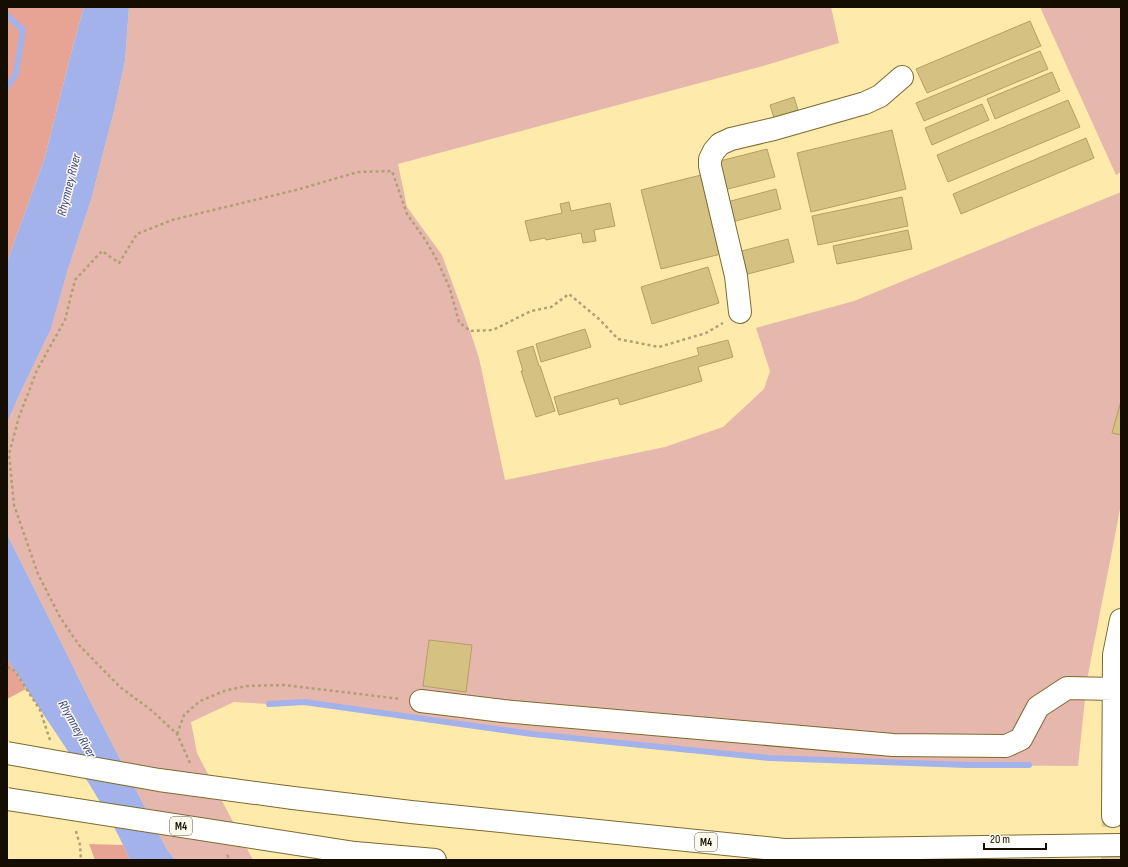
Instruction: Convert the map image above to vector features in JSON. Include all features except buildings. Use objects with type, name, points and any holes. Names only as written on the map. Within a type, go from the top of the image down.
[{"type":"main road","points":[[740,312],[736,276],[710,166],[710,159],[714,151],[720,144],[731,139],[774,129],[865,103],[880,96],[902,77]]},
{"type":"main road","points":[[1113,816],[1114,655],[1121,620]]},
{"type":"main road","points":[[421,701],[503,711],[893,745],[1006,746],[1020,739],[1038,707],[1067,688],[1114,689]]},
{"type":"main road","name":"M4","points":[[7,753],[159,780],[293,798],[411,812],[784,850],[1121,845]]},
{"type":"main road","name":"M4","points":[[7,799],[355,852],[435,860]]},
{"type":"path","points":[[421,701],[284,685],[246,686],[224,691],[200,701],[184,715],[177,734],[151,710],[120,687],[79,645],[60,616],[38,574],[14,505],[9,454],[19,417],[38,370],[65,320],[75,280],[102,251],[119,263],[137,234],[172,220],[290,192],[358,172],[392,171],[407,214],[438,262],[450,289],[459,322],[470,331],[493,330],[531,310],[551,307],[569,294],[599,319],[618,339],[659,347],[706,333],[740,312]]},
{"type":"shaded area","points":[[7,7],[84,7],[45,157],[7,262]]},
{"type":"shaded area","points":[[129,7],[831,7],[839,43],[763,66],[398,164],[407,207],[442,255],[470,331],[479,358],[505,480],[665,447],[723,427],[764,389],[770,371],[756,328],[854,301],[1121,192],[1121,504],[1087,680],[1078,766],[967,765],[769,758],[532,734],[304,702],[269,704],[234,702],[191,722],[197,753],[253,860],[175,860],[166,848],[86,693],[7,534],[7,423],[51,329],[68,269],[91,200],[115,107],[125,61]]},
{"type":"shaded area","points":[[1040,7],[1121,7],[1121,172],[1116,175]]},
{"type":"shaded area","points":[[7,658],[26,689],[7,699]]},
{"type":"shaded area","points":[[89,844],[123,845],[130,860],[95,860]]},
{"type":"water","name":"Rhymney River","points":[[84,7],[129,7],[125,61],[115,107],[91,200],[68,269],[51,329],[7,423],[7,262],[45,157]]},
{"type":"water","name":"Rhymney River","points":[[7,534],[86,693],[166,848],[175,860],[130,860],[104,808],[7,658]]},
{"type":"waterway","points":[[7,15],[23,30],[16,74],[7,87]]},
{"type":"waterway","points":[[269,704],[304,702],[532,734],[769,758],[967,765],[1029,765]]},
{"type":"tunnel","points":[[1112,860],[1113,816]]}]
